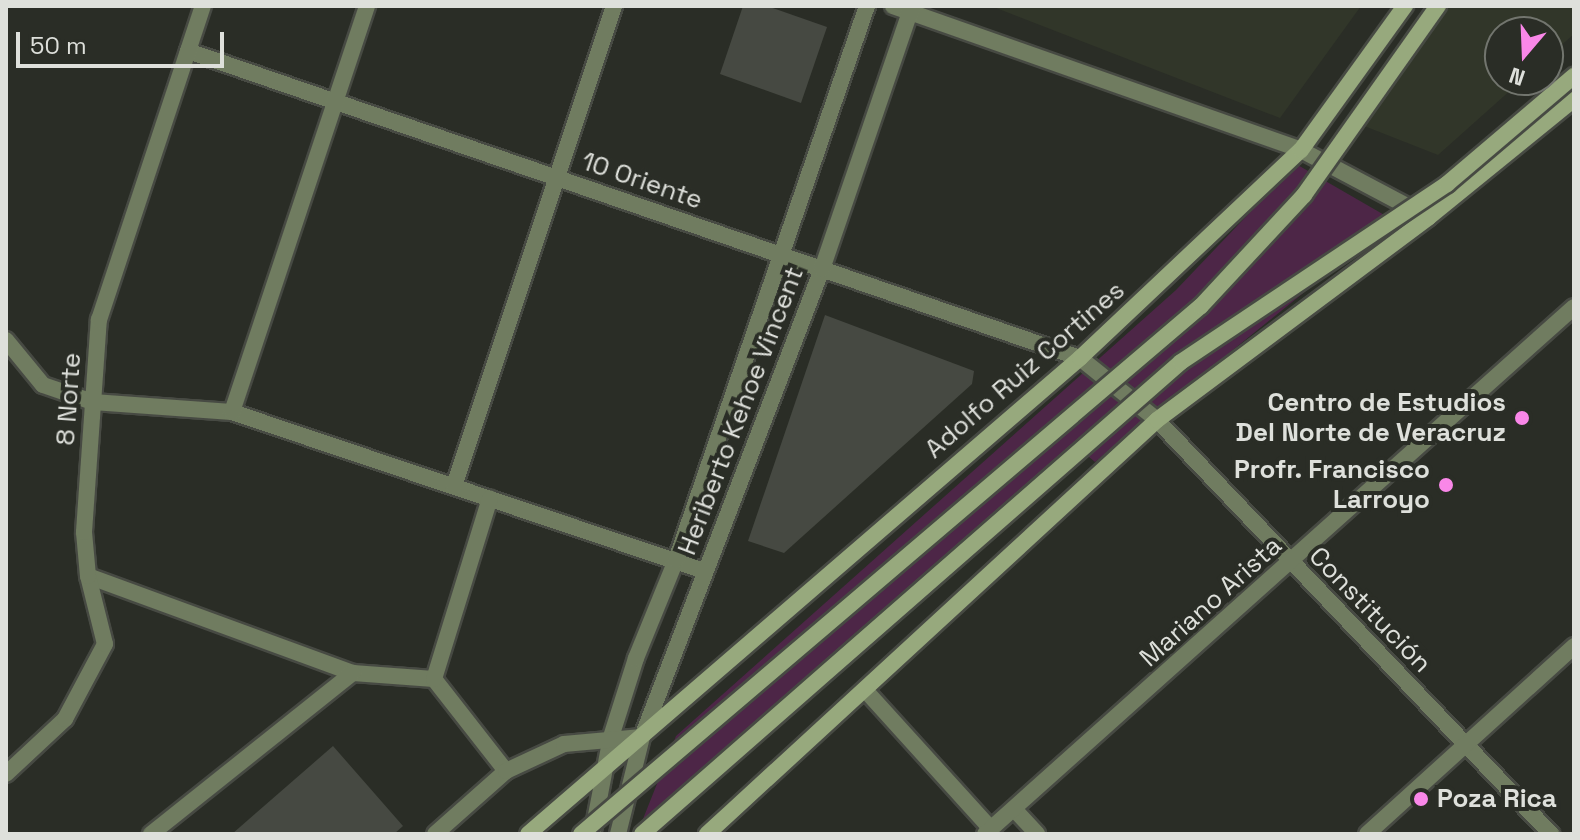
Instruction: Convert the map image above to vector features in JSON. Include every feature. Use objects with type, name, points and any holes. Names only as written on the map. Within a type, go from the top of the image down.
[{"type":"main road","name":"Adolfo Ruiz Cortines","points":[[528,834],[1080,358],[1301,150],[1405,6]]},
{"type":"main road","points":[[581,834],[1201,306],[1304,195],[1438,6]]},
{"type":"main road","points":[[642,834],[1181,362],[1447,184],[1574,76]]},
{"type":"main road","points":[[707,834],[866,691],[1157,420],[1429,217],[1574,99]]},
{"type":"street","name":"8 Norte","points":[[6,774],[65,719],[105,644],[88,576],[84,532],[99,320],[203,6]]},
{"type":"street","points":[[232,412],[333,99],[367,6]]},
{"type":"street","points":[[454,486],[554,176],[614,6]]},
{"type":"street","name":"Heriberto Kehoe Vincent","points":[[593,834],[611,737],[676,560],[867,6]]},
{"type":"street","points":[[893,6],[911,9],[1301,150],[1429,217]]},
{"type":"street","name":"Heriberto Kehoe Vincent","points":[[618,834],[642,737],[822,269],[911,9]]},
{"type":"street","name":"10 Oriente","points":[[188,51],[1080,358]]},
{"type":"street","name":"Mariano Arista","points":[[988,832],[1574,307]]},
{"type":"street","points":[[6,340],[43,385],[93,402],[232,412],[704,571]]},
{"type":"street","name":"Constitución","points":[[1080,358],[1157,420],[1551,834]]},
{"type":"street","points":[[434,679],[490,498]]},
{"type":"street","points":[[88,576],[353,673],[434,679],[506,771]]},
{"type":"street","points":[[1367,834],[1468,747],[1574,646]]},
{"type":"street","points":[[151,834],[353,673]]},
{"type":"street","points":[[866,691],[988,832]]},
{"type":"street","points":[[435,834],[506,771],[564,744],[611,737],[642,737]]},
{"type":"street","points":[[1014,809],[1037,834]]},
{"type":"shaded area","points":[[991,6],[1361,6],[1280,118]]},
{"type":"shaded area","points":[[1438,6],[1574,6],[1574,34],[1564,43],[1564,16],[1484,16],[1484,96],[1504,96],[1438,155],[1354,122]]},
{"type":"shaded area","points":[[1296,164],[1393,220],[1095,462],[1082,451],[637,834],[676,736],[1176,290]]},
{"type":"building","points":[[743,6],[767,6],[827,27],[801,103],[720,74]]},
{"type":"building","points":[[825,315],[974,371],[972,384],[784,553],[748,541]]},
{"type":"building","points":[[333,746],[403,826],[394,834],[232,834]]},
{"type":"place","name":"Centro de Estudios Del Norte de Veracruz","points":[[1522,418]]},
{"type":"place","name":"Profr. Francisco Larroyo","points":[[1446,485]]},
{"type":"place","name":"Poza Rica","points":[[1421,799]]}]
